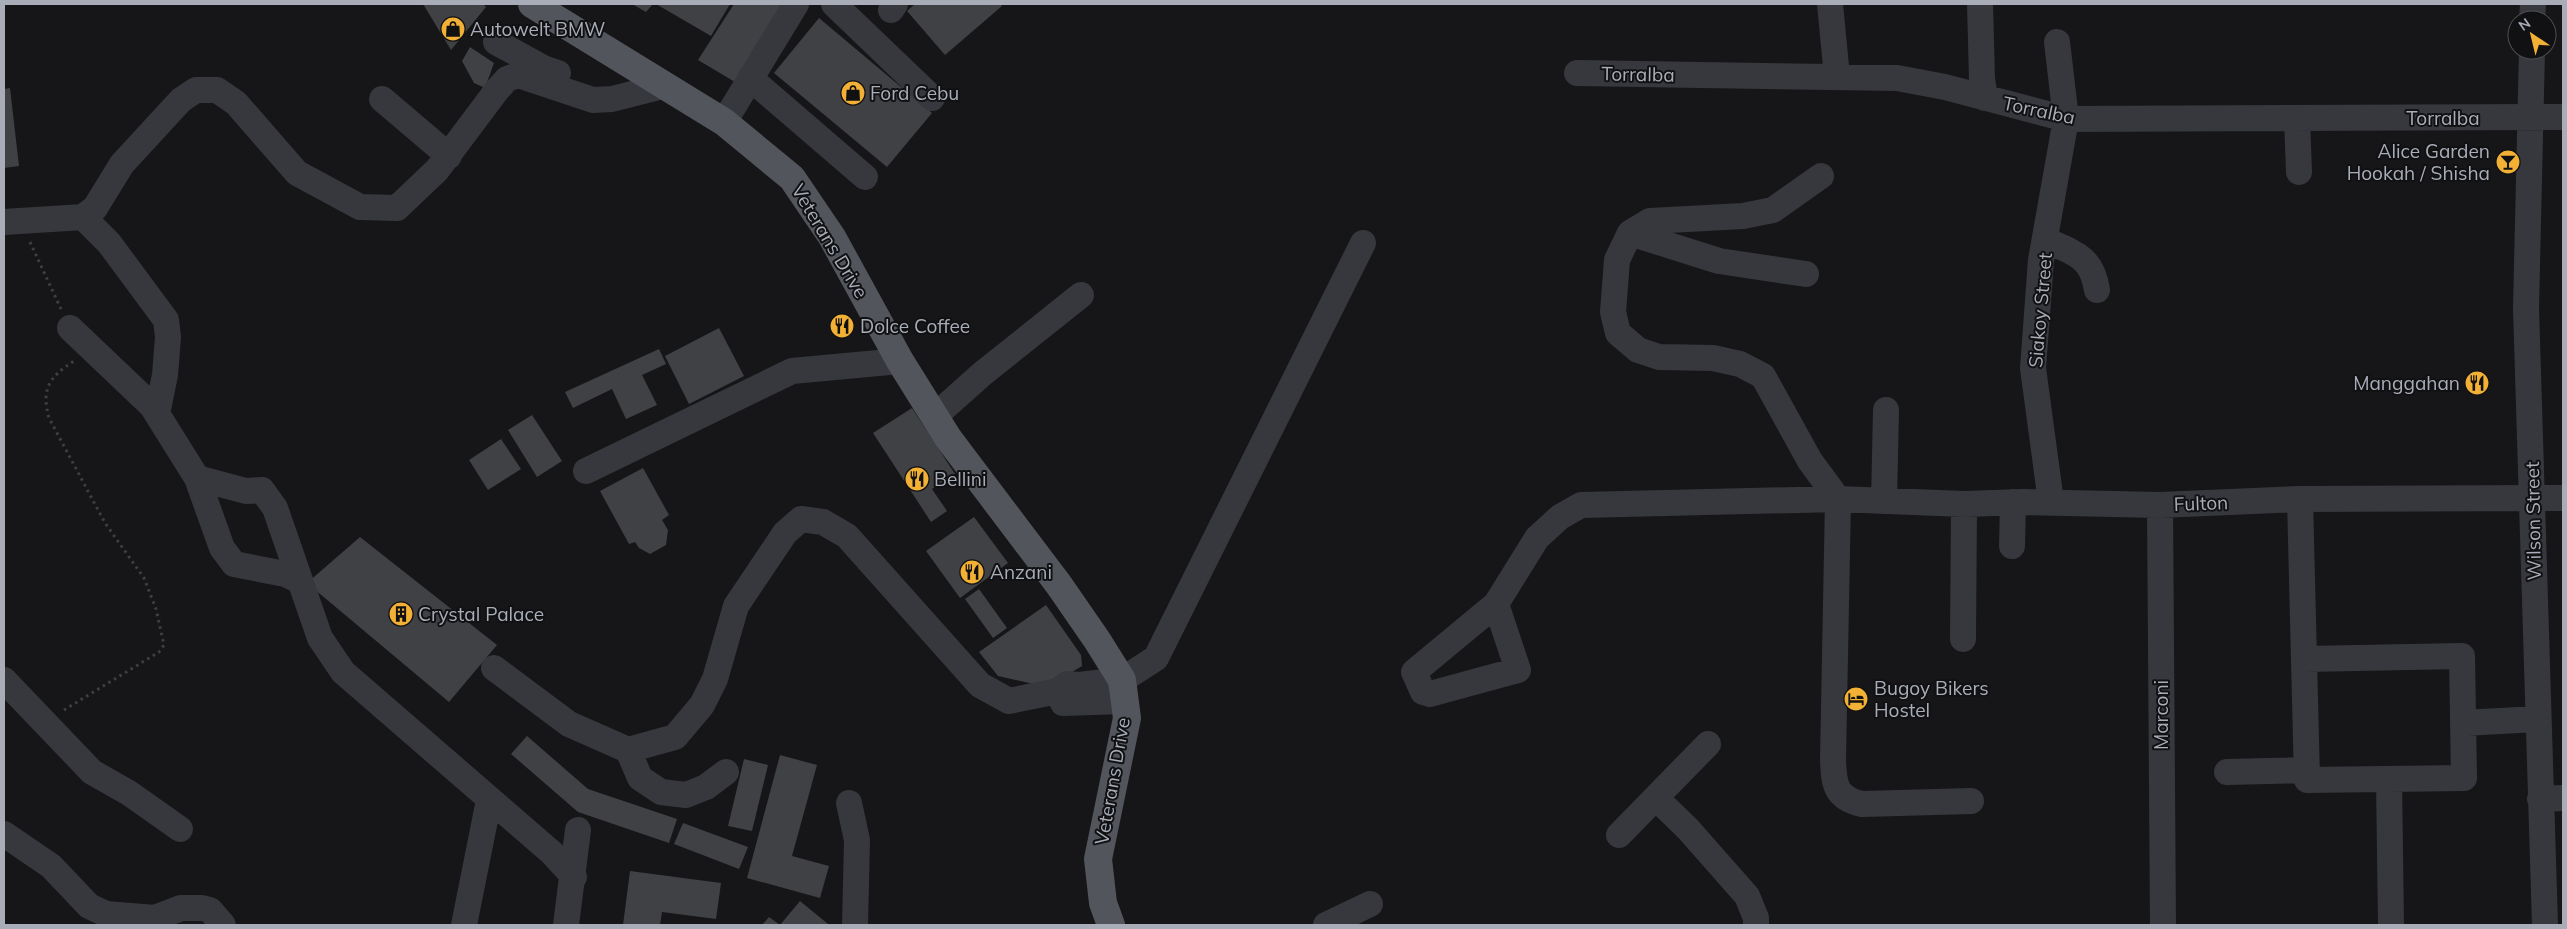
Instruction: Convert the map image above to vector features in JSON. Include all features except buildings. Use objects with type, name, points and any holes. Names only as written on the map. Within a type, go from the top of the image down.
[{"type":"main road","name":"Veterans Drive","points":[[532,4],[724,122],[792,178],[832,238],[900,360],[948,438],[1059,584],[1123,691],[1127,718],[1098,859],[1104,903],[1111,925]]},
{"type":"street","points":[[724,122],[796,4]]},
{"type":"street","points":[[834,4],[932,98]]},
{"type":"street","points":[[1830,4],[1836,77]]},
{"type":"street","points":[[1980,4],[1982,79],[1985,98]]},
{"type":"street","points":[[496,42],[543,68],[590,85],[617,87],[640,71]]},
{"type":"street","name":"Siakoy Street","points":[[2051,502],[2033,368],[2041,260],[2046,241],[2066,119],[2057,42]]},
{"type":"street","name":"Wilson Street","points":[[2532,60],[2526,308],[2537,718],[2552,798],[2544,925]]},
{"type":"street","name":"Torralba","points":[[1577,74],[1897,78],[2066,119],[2563,117]]},
{"type":"street","points":[[12,222],[83,218],[95,208],[122,164],[181,100],[196,90],[217,90],[236,103],[297,173],[360,207],[397,208],[431,177],[449,156],[497,90],[512,76],[518,75],[593,100],[612,99],[663,86]]},
{"type":"street","points":[[750,78],[865,177]]},
{"type":"street","points":[[382,99],[449,156]]},
{"type":"street","points":[[2297,118],[2299,172]]},
{"type":"street","points":[[1822,176],[1773,210],[1743,216],[1650,221],[1630,233],[1617,260],[1613,312],[1618,333],[1638,350],[1659,357],[1713,358],[1740,364],[1763,376],[1810,461],[1838,499],[1834,784],[1845,798],[1862,804],[1971,801]]},
{"type":"street","points":[[83,218],[109,243],[166,320],[168,337],[166,375],[157,414]]},
{"type":"street","points":[[1630,233],[1719,261],[1806,274]]},
{"type":"street","points":[[2046,241],[2084,258],[2095,274],[2097,290]]},
{"type":"street","points":[[494,668],[569,724],[628,750],[675,737],[702,705],[715,679],[736,606],[785,534],[801,519],[823,522],[847,536],[980,685],[1009,702],[1058,691],[1063,703],[1123,691],[1156,658],[1363,243]]},
{"type":"street","points":[[935,416],[982,374],[1081,295]]},
{"type":"street","points":[[70,328],[152,406],[197,478],[222,548],[234,564],[285,574],[300,581]]},
{"type":"street","points":[[586,471],[792,371],[900,360]]},
{"type":"street","points":[[1884,501],[1886,410]]},
{"type":"street","points":[[197,478],[246,492],[262,490],[275,508],[320,638],[343,672],[552,853],[574,877]]},
{"type":"street","name":"Fulton","points":[[1496,604],[1518,670],[1430,694],[1423,692],[1414,672],[1496,604],[1537,538],[1560,517],[1581,505],[1838,499],[1964,504],[2051,502],[2160,505],[2300,499],[2563,498]]},
{"type":"street","points":[[2300,499],[2307,780],[2464,778],[2462,656],[2305,659]]},
{"type":"street","points":[[2012,546],[2014,502]]},
{"type":"street","points":[[1964,504],[1964,639]]},
{"type":"street","name":"Marconi","points":[[2160,505],[2163,925]]},
{"type":"street","points":[[4,680],[92,772],[129,793],[180,828]]},
{"type":"street","points":[[2463,723],[2537,718]]},
{"type":"street","points":[[1619,835],[1708,744]]},
{"type":"street","points":[[628,750],[640,778],[661,792],[686,795],[706,787],[726,772]]},
{"type":"street","points":[[2227,772],[2307,770]]},
{"type":"street","points":[[2389,779],[2391,925]]},
{"type":"street","points":[[1656,798],[1688,829],[1747,896],[1756,918],[1756,925]]},
{"type":"street","points":[[464,925],[489,800]]},
{"type":"street","points":[[849,803],[857,840],[855,925]]},
{"type":"street","points":[[566,925],[574,877],[578,830]]},
{"type":"street","points":[[4,834],[51,866],[89,906],[106,914],[155,918],[181,908],[202,908],[210,910],[223,925]]},
{"type":"street","points":[[1326,925],[1370,904]]},
{"type":"path","points":[[12,222],[70,328]]},
{"type":"path","points":[[44,722],[159,652],[164,644],[156,609],[144,578],[105,522],[49,418],[44,400],[55,373]]},
{"type":"place","name":"Autowelt BMW","points":[[453,29]]},
{"type":"place","name":"Ford Cebu","points":[[853,93]]},
{"type":"place","name":"Alice Garden Hookah / Shisha","points":[[2508,162]]},
{"type":"place","name":"Dolce Coffee","points":[[842,326]]},
{"type":"place","name":"Manggahan","points":[[2477,383]]},
{"type":"place","name":"Bellini","points":[[917,479]]},
{"type":"place","name":"Anzani","points":[[972,572]]},
{"type":"place","name":"Crystal Palace","points":[[401,614]]},
{"type":"place","name":"Bugoy Bikers Hostel","points":[[1856,699]]}]
